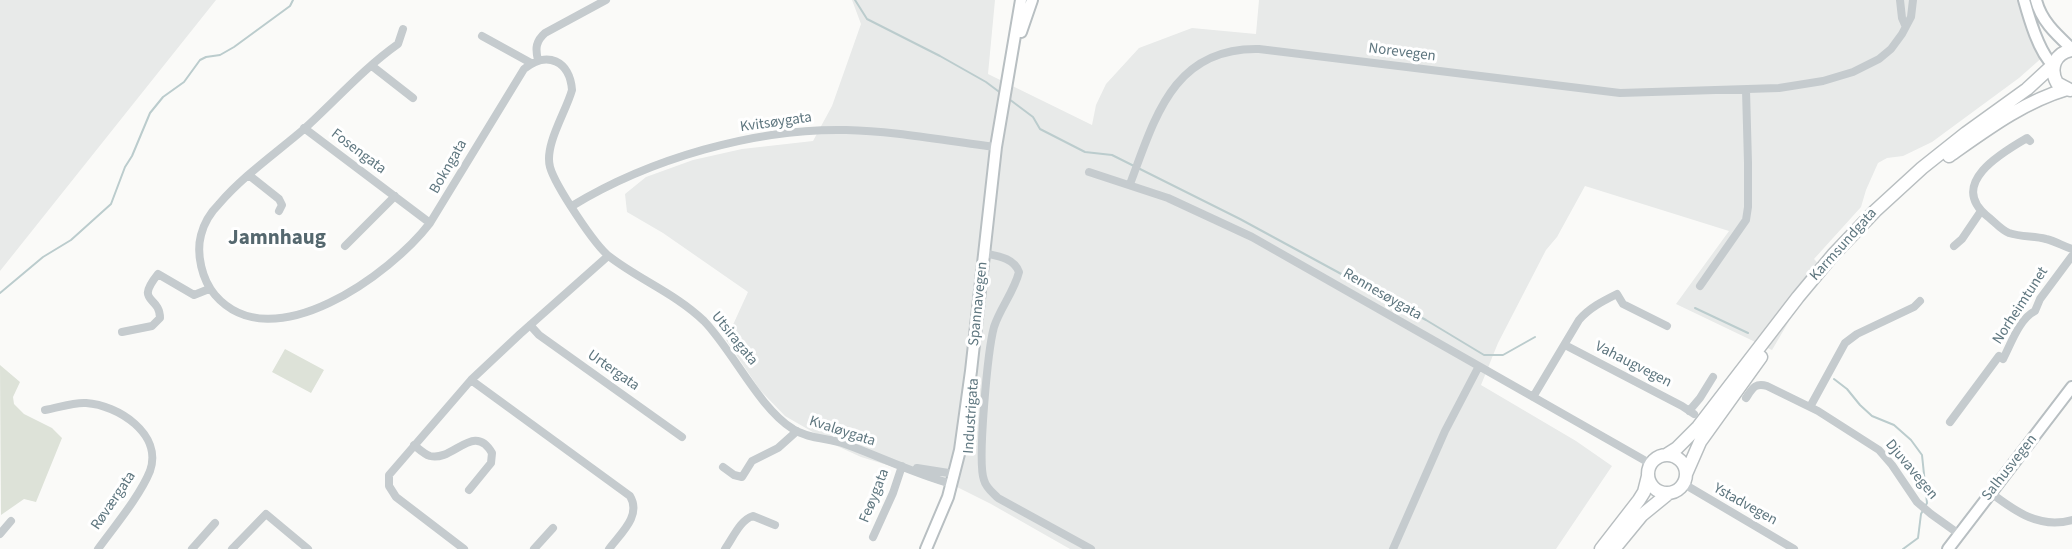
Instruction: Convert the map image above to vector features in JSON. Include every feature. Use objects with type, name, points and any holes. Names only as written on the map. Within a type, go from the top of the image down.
[{"type":"highway","name":"Karmsundgata","points":[[1666,455],[1684,442],[1698,427],[1798,297],[1833,255],[1875,211],[1922,168],[2027,89],[2053,65],[2060,55],[2072,50]]},
{"type":"highway","points":[[2053,65],[2055,80],[2060,86],[2070,90]]},
{"type":"highway","name":"Karmsundgata","points":[[1685,479],[1700,442],[1797,309],[1837,259],[1879,216],[1925,176],[1982,133],[2035,101],[2070,90]]},
{"type":"highway","points":[[1601,549],[1639,500],[1644,492],[1650,470],[1659,457],[1666,455],[1678,459],[1683,464],[1685,479],[1676,492],[1660,492],[1653,487],[1650,470]]},
{"type":"highway","points":[[1614,549],[1642,515],[1669,493]]},
{"type":"main road","points":[[1012,55],[1021,0]]},
{"type":"main road","points":[[1012,55],[1018,44],[1032,0]]},
{"type":"main road","points":[[2024,0],[2038,40],[2053,65]]},
{"type":"main road","points":[[2036,0],[2042,16],[2072,50]]},
{"type":"main road","name":"Spannavegen","points":[[926,549],[953,479],[960,450],[970,382],[996,147],[1012,55]]},
{"type":"main road","name":"Salhusvegen","points":[[1948,549],[2072,387]]},
{"type":"street","points":[[534,62],[539,38],[606,0]]},
{"type":"street","points":[[1900,0],[1905,25]]},
{"type":"street","name":"Norevegen","points":[[1130,184],[1164,102],[1175,84],[1206,59],[1220,53],[1240,49],[1259,49],[1620,93],[1746,90],[1807,85],[1853,72],[1871,64],[1891,49],[1902,34],[1911,17],[1913,0]]},
{"type":"street","points":[[122,332],[152,326],[160,318],[159,311],[147,293],[149,285],[158,273],[194,295],[209,289],[201,266],[200,253],[201,235],[209,216],[220,202],[398,44],[403,29]]},
{"type":"street","points":[[482,36],[534,62],[554,60],[562,65],[571,80],[572,90],[549,150],[549,165],[555,180],[572,206]]},
{"type":"street","name":"Bokngata","points":[[209,289],[227,306],[242,315],[264,319],[285,317],[346,294],[370,280],[398,259],[420,237],[519,76],[534,62]]},
{"type":"street","points":[[372,66],[413,98]]},
{"type":"street","points":[[1700,286],[1746,220],[1748,163],[1746,90]]},
{"type":"street","name":"Fosengata","points":[[304,128],[430,223]]},
{"type":"street","name":"Kvitsøygata","points":[[572,206],[661,163],[718,146],[767,136],[845,129],[996,147]]},
{"type":"street","points":[[2030,141],[2027,138],[2017,144],[1981,171],[1974,184],[1974,193],[1981,211],[2009,233],[2047,240],[2072,249]]},
{"type":"street","name":"Rennesøygata","points":[[1089,172],[1168,198],[1252,237],[1533,397],[1650,470]]},
{"type":"street","points":[[250,176],[279,199],[282,205],[279,211]]},
{"type":"street","points":[[345,246],[394,196]]},
{"type":"street","name":"Utsiragata","points":[[572,206],[608,256],[671,296],[702,320],[713,331],[770,408],[781,420],[797,431]]},
{"type":"street","points":[[1954,246],[1962,239],[1981,211]]},
{"type":"street","name":"Industrigata","points":[[984,253],[1008,259],[1019,272],[1017,281],[996,322],[991,345],[982,459],[984,480],[998,498],[1090,549]]},
{"type":"street","points":[[464,549],[392,492],[389,475],[471,380],[608,256]]},
{"type":"street","name":"Norheimtunet","points":[[1950,422],[1998,356],[2003,359],[2024,321],[2035,311],[2043,293],[2072,256]]},
{"type":"street","points":[[1533,397],[1582,317],[1617,294],[1623,304],[1667,326]]},
{"type":"street","points":[[1810,407],[1845,343],[1857,334],[1914,307],[1920,301]]},
{"type":"street","name":"Urtergata","points":[[530,325],[539,335],[682,437]]},
{"type":"street","name":"Vahaugvegen","points":[[1565,345],[1691,412],[1713,377]]},
{"type":"street","points":[[1393,549],[1445,431],[1479,366]]},
{"type":"street","points":[[471,380],[630,496],[634,502],[634,514],[609,549]]},
{"type":"street","name":"Djuvavegen","points":[[1746,398],[1755,386],[1760,384],[1810,407],[1851,430],[1878,450],[1896,470],[1917,502],[1959,534]]},
{"type":"street","name":"Røværgata","points":[[45,410],[77,403],[96,405],[124,416],[139,427],[147,437],[152,460],[150,471],[98,549]]},
{"type":"street","name":"Kvaløygata","points":[[723,467],[734,475],[742,477],[752,461],[778,448],[797,431],[844,444],[902,466],[953,479]]},
{"type":"street","points":[[414,445],[427,455],[438,457],[470,441],[480,441],[485,444],[492,453],[492,459],[469,490]]},
{"type":"street","name":"Feøygata","points":[[873,537],[893,493],[902,466]]},
{"type":"street","name":"Ystadvegen","points":[[1685,479],[1794,549]]},
{"type":"street","points":[[1991,493],[2031,519],[2056,523],[2072,520]]},
{"type":"street","points":[[232,549],[266,514],[308,549]]},
{"type":"street","points":[[725,549],[749,517],[753,516],[775,525]]},
{"type":"street","points":[[0,534],[11,521]]},
{"type":"street","points":[[192,549],[215,523]]},
{"type":"street","points":[[534,549],[553,528]]},
{"type":"shaded area","points":[[0,0],[216,0],[0,271]]},
{"type":"shaded area","points":[[852,0],[995,0],[988,74],[1092,125],[1096,105],[1106,84],[1139,48],[1192,28],[1256,34],[1259,0],[2035,0],[2045,55],[2019,78],[1932,142],[1903,156],[1887,158],[1878,163],[1861,207],[1814,259],[1827,273],[1805,294],[1772,350],[1676,304],[1729,231],[1585,186],[1557,237],[1546,250],[1498,343],[1481,385],[1576,441],[1612,466],[1556,549],[1070,549],[953,485],[861,457],[785,416],[760,390],[726,340],[748,292],[663,233],[627,212],[625,194],[646,177],[693,160],[742,149],[813,141],[832,106],[861,24]]},
{"type":"shaded area","points":[[285,349],[324,370],[311,393],[272,372]]},
{"type":"shaded area","points":[[0,365],[20,382],[13,397],[14,404],[24,414],[52,428],[62,438],[36,502],[24,499],[1,515]]},
{"type":"waterway","points":[[0,293],[43,257],[71,240],[111,204],[150,113],[163,97],[184,82],[200,60],[220,55],[234,47],[290,6],[293,0]]},
{"type":"waterway","points":[[855,0],[867,19],[940,56],[986,82],[1002,94]]},
{"type":"waterway","points":[[1009,99],[1033,117],[1040,129],[1085,152],[1112,155],[1240,219],[1426,320],[1484,355],[1503,355],[1535,337]]},
{"type":"waterway","points":[[1695,308],[1748,333]]},
{"type":"waterway","points":[[1834,379],[1847,389],[1872,416],[1894,425],[1911,440],[1922,455],[1927,503],[1921,514],[1918,538],[1903,549]]},
{"type":"district","name":"Jamnhaug","points":[[277,239]]}]
